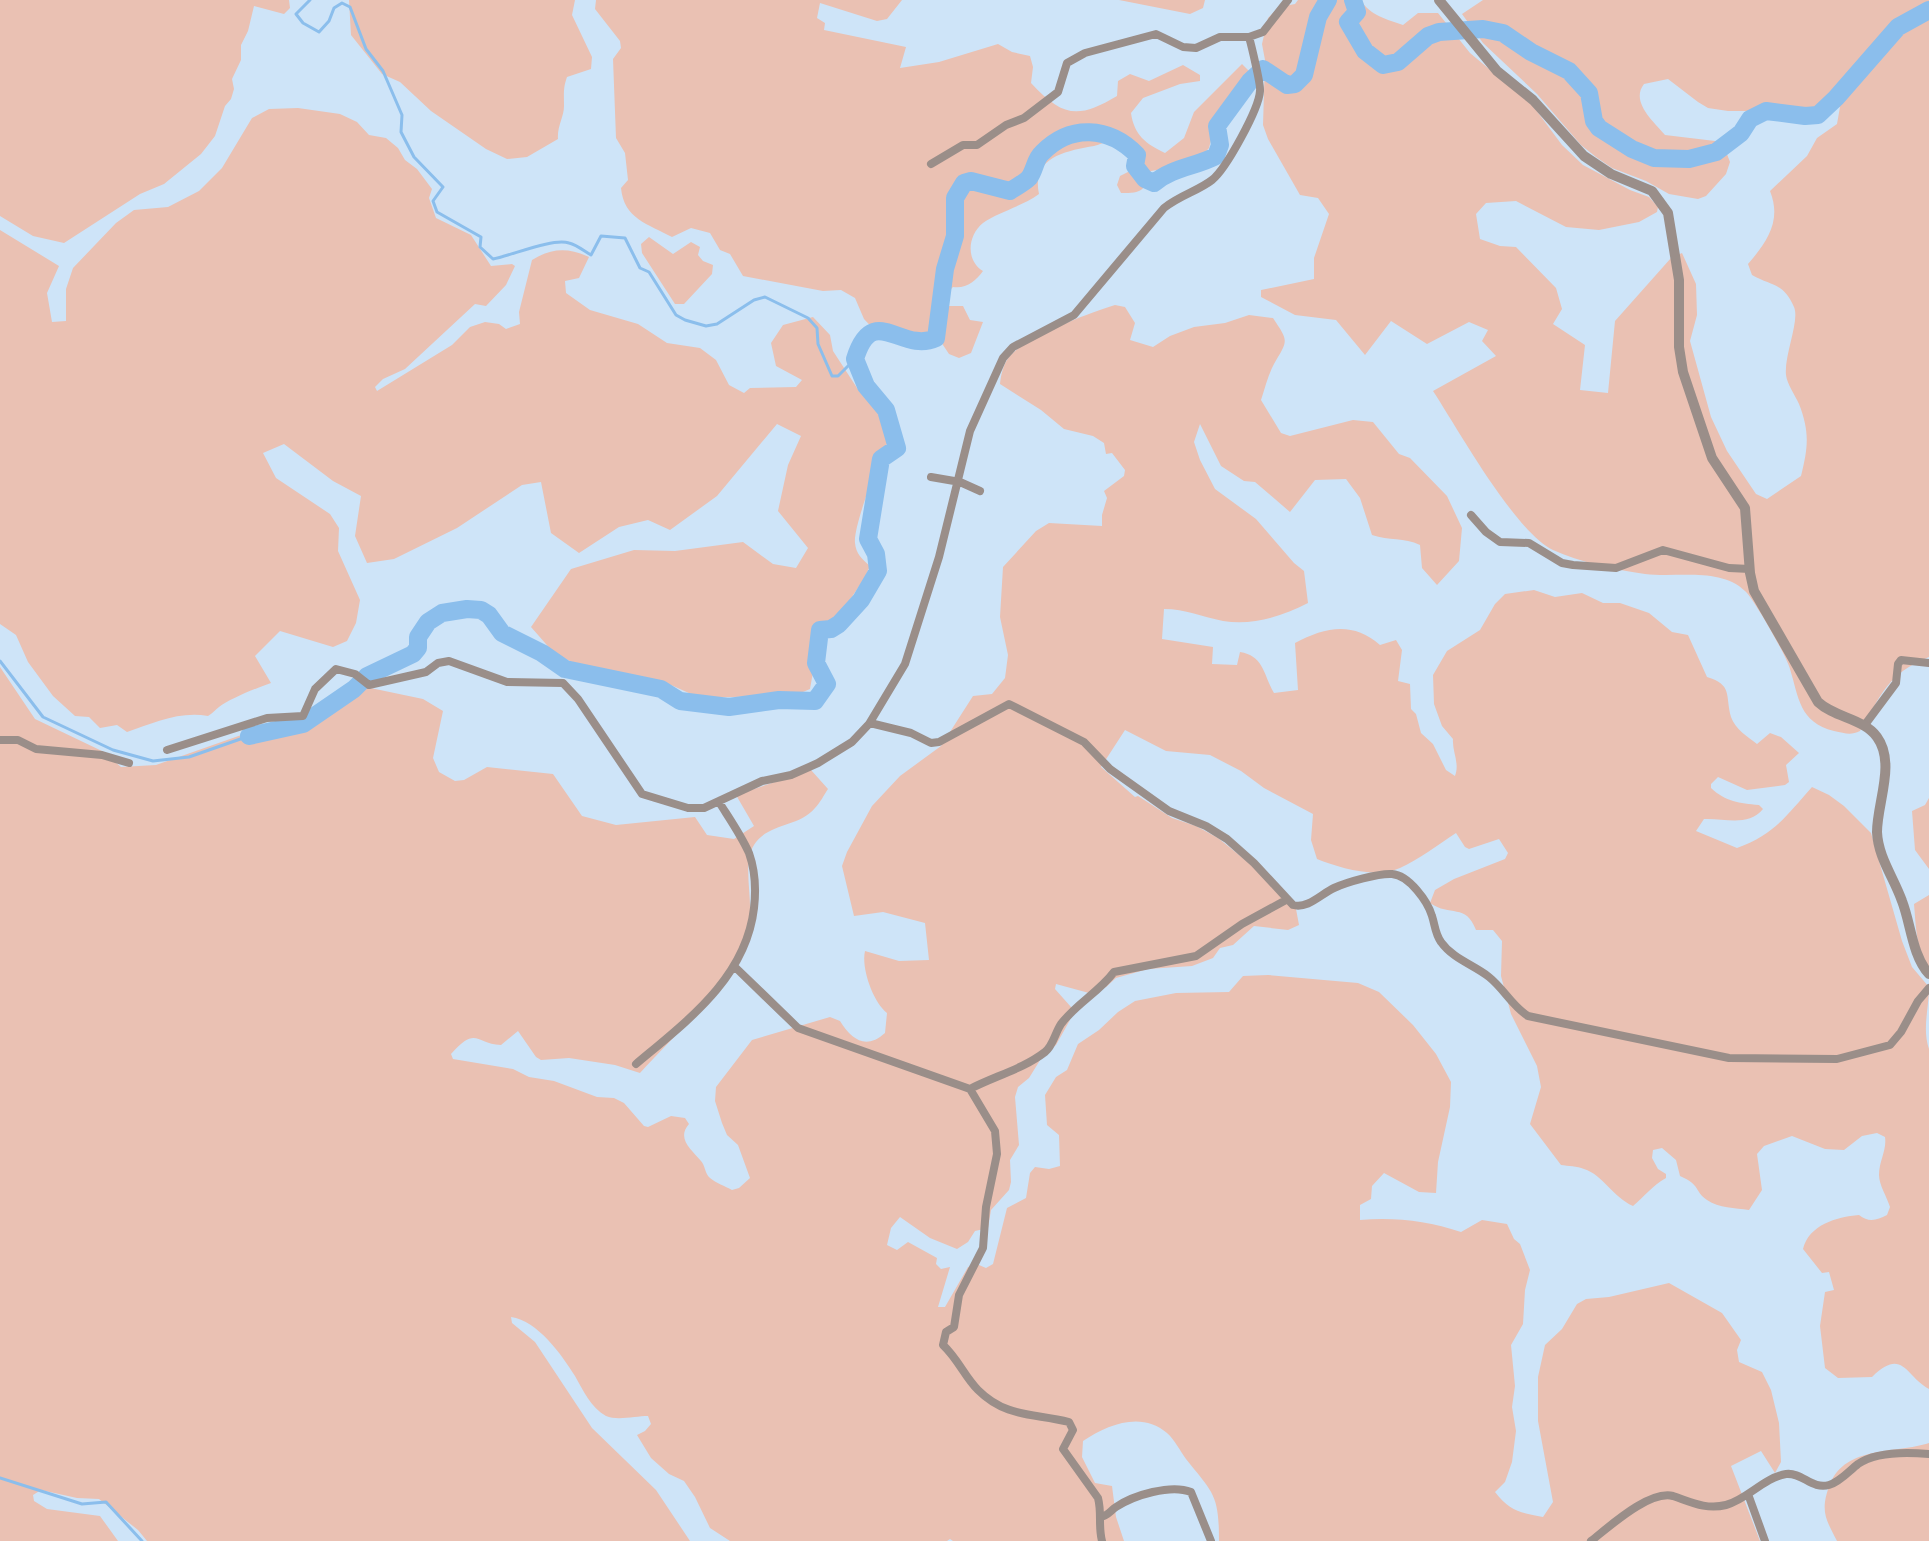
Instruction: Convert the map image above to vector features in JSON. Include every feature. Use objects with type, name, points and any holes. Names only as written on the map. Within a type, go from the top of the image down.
[{"type":"street","points":[[931,164],[963,146],[977,145],[1006,125],[1024,118],[1058,92],[1067,63],[1085,53],[1156,34],[1183,48],[1196,48],[1220,37],[1249,37],[1263,32],[1288,0]]},
{"type":"street","points":[[1441,3],[1497,71],[1533,100],[1592,163],[1652,192],[1668,213],[1679,280],[1679,346],[1683,372],[1712,458],[1745,508],[1750,569],[1761,606],[1818,702],[1829,711],[1864,726],[1878,738],[1884,761],[1878,822],[1879,844],[1906,911],[1920,960],[1929,974]]},
{"type":"street","points":[[167,750],[267,718],[303,716],[315,689],[336,669],[355,674],[369,685],[426,672],[438,663],[449,661],[507,682],[563,683],[578,699],[642,794],[658,801],[696,810],[719,802],[762,781],[791,775],[818,763],[852,742],[870,723],[905,664],[939,557],[970,431],[1007,352],[1038,332],[1074,315],[1164,208],[1190,190],[1212,180],[1218,174],[1256,107],[1260,83],[1254,66],[1249,37]]},
{"type":"street","points":[[931,477],[957,481],[980,491]]},
{"type":"street","points":[[1471,515],[1486,532],[1500,542],[1529,543],[1562,563],[1616,567],[1663,550],[1722,567],[1750,569]]},
{"type":"street","points":[[1864,726],[1896,683],[1898,664],[1901,660],[1929,663]]},
{"type":"street","points":[[870,723],[911,733],[931,743],[939,742],[1009,704],[1084,742],[1110,769],[1169,811],[1206,826],[1227,839],[1254,863],[1286,900],[1298,906],[1346,883],[1380,875],[1402,876],[1427,904],[1440,942],[1470,967],[1489,977],[1516,1009],[1528,1016],[1729,1058],[1837,1059],[1879,1049],[1894,1041],[1929,987]]},
{"type":"street","points":[[0,740],[18,740],[36,748],[102,755],[129,763]]},
{"type":"street","points":[[636,1064],[681,1026],[718,989],[735,967],[752,924],[756,891],[749,855],[719,802]]},
{"type":"street","points":[[970,1089],[1021,1067],[1044,1053],[1050,1047],[1062,1023],[1104,985],[1114,972],[1196,956],[1242,924],[1286,900]]},
{"type":"street","points":[[735,967],[798,1028],[970,1089],[995,1131],[997,1154],[986,1207],[983,1248],[959,1295],[954,1327],[946,1332],[943,1345],[963,1367],[976,1388],[995,1404],[1022,1415],[1069,1422],[1073,1430],[1064,1449],[1098,1498],[1100,1517],[1098,1527],[1102,1541]]},
{"type":"street","points":[[1591,1541],[1647,1500],[1662,1495],[1713,1507],[1728,1504],[1774,1477],[1794,1474],[1816,1485],[1828,1486],[1873,1456],[1906,1453],[1929,1455]]},
{"type":"street","points":[[1100,1517],[1106,1516],[1116,1507],[1153,1492],[1169,1488],[1182,1489],[1191,1492],[1211,1541]]},
{"type":"street","points":[[1748,1494],[1765,1541]]},
{"type":"shaded area","points":[[0,0],[289,0],[290,8],[284,14],[254,6],[248,31],[241,45],[241,60],[232,79],[234,89],[231,99],[225,106],[215,136],[201,154],[164,184],[140,194],[64,243],[33,236],[0,216]]},
{"type":"shaded area","points":[[349,0],[575,0],[572,15],[592,57],[591,69],[567,77],[558,139],[527,157],[507,159],[486,149],[431,111],[400,82],[382,74],[351,35]]},
{"type":"shaded area","points":[[596,0],[902,0],[887,19],[877,21],[820,3],[817,18],[825,23],[824,30],[906,47],[900,68],[939,62],[998,44],[1012,52],[1030,56],[1033,67],[1031,83],[1052,102],[1071,111],[1091,109],[1117,96],[1118,81],[1130,74],[1149,81],[1183,65],[1200,75],[1200,81],[1180,84],[1143,98],[1131,113],[1135,127],[1142,138],[1165,153],[1184,138],[1194,112],[1242,64],[1252,74],[1254,85],[1230,119],[1213,132],[1209,148],[1202,156],[1179,166],[1151,171],[1142,190],[1121,193],[1117,185],[1120,176],[1140,166],[1141,157],[1120,143],[1107,142],[1072,150],[1053,158],[1046,164],[1040,172],[1039,194],[989,219],[978,228],[971,241],[971,255],[977,267],[983,271],[980,275],[966,285],[953,287],[944,296],[945,306],[963,306],[970,320],[983,322],[971,353],[959,358],[949,354],[941,342],[921,350],[884,340],[864,319],[855,298],[841,290],[823,291],[743,276],[730,254],[720,250],[710,233],[691,228],[672,237],[632,214],[623,198],[621,188],[628,180],[625,153],[616,138],[613,59],[621,48],[620,41],[595,9]]},
{"type":"shaded area","points":[[1119,0],[1205,0],[1203,8],[1190,14]]},
{"type":"shaded area","points":[[1298,0],[1361,0],[1374,13],[1403,25],[1418,13],[1438,13],[1470,53],[1533,106],[1562,145],[1583,165],[1630,190],[1649,197],[1658,207],[1657,212],[1639,222],[1599,230],[1566,227],[1516,201],[1486,203],[1476,214],[1480,239],[1500,246],[1516,247],[1556,288],[1562,309],[1553,324],[1585,345],[1580,390],[1608,393],[1615,321],[1671,258],[1682,253],[1696,284],[1697,315],[1690,341],[1711,417],[1727,451],[1756,494],[1767,499],[1801,476],[1805,457],[1806,432],[1803,414],[1786,375],[1787,358],[1795,321],[1794,307],[1781,289],[1752,275],[1748,264],[1761,248],[1771,230],[1774,212],[1770,191],[1807,156],[1817,138],[1837,124],[1840,107],[1798,111],[1767,107],[1755,111],[1728,111],[1708,108],[1668,79],[1644,84],[1640,91],[1642,105],[1665,135],[1715,141],[1725,149],[1730,162],[1726,174],[1706,196],[1698,199],[1669,194],[1646,181],[1612,168],[1581,145],[1537,94],[1483,43],[1462,14],[1483,0],[1929,0],[1929,657],[1904,671],[1887,686],[1860,731],[1850,734],[1834,731],[1822,727],[1807,715],[1802,708],[1788,663],[1777,641],[1749,596],[1735,584],[1711,576],[1645,574],[1586,562],[1553,550],[1538,540],[1522,523],[1488,478],[1433,391],[1496,356],[1482,341],[1488,330],[1469,322],[1427,344],[1391,321],[1365,355],[1336,320],[1295,315],[1261,297],[1261,290],[1314,279],[1314,258],[1329,214],[1318,198],[1300,195],[1268,139],[1263,125],[1265,60],[1262,44],[1268,18],[1279,7],[1295,4]]},
{"type":"shaded area","points":[[298,108],[340,114],[357,122],[369,135],[386,138],[398,148],[405,160],[417,169],[432,189],[429,198],[436,218],[471,235],[491,266],[512,264],[515,266],[506,285],[486,306],[475,304],[405,369],[383,379],[375,387],[377,391],[452,345],[470,327],[485,322],[499,324],[506,329],[520,324],[519,312],[532,260],[546,253],[560,250],[589,257],[579,278],[565,281],[566,293],[590,310],[638,324],[667,343],[700,348],[716,360],[729,385],[744,393],[750,388],[796,387],[802,380],[776,366],[771,343],[783,325],[813,317],[830,335],[833,351],[859,391],[884,417],[889,440],[868,491],[856,534],[857,550],[870,566],[841,613],[827,622],[812,638],[813,672],[810,689],[796,695],[700,698],[671,685],[577,665],[553,652],[531,627],[571,569],[634,550],[675,551],[743,542],[773,564],[796,568],[808,548],[778,511],[788,465],[801,436],[777,424],[717,496],[670,530],[648,520],[619,527],[579,553],[551,533],[541,482],[522,485],[457,528],[394,559],[367,563],[355,536],[361,496],[333,481],[284,444],[263,453],[276,478],[330,514],[339,528],[338,551],[360,600],[356,623],[347,641],[333,647],[280,631],[255,656],[271,683],[230,700],[208,716],[177,716],[127,732],[117,725],[100,728],[89,717],[75,716],[53,696],[28,662],[16,635],[0,624],[0,230],[59,266],[47,293],[52,322],[66,321],[66,289],[73,268],[116,223],[134,210],[168,207],[199,191],[222,168],[252,118],[269,109]]},
{"type":"shaded area","points":[[649,237],[673,254],[691,242],[700,247],[698,255],[703,261],[713,265],[712,274],[684,304],[675,304],[642,253],[641,244]]},
{"type":"shaded area","points":[[1115,305],[1125,307],[1135,323],[1130,340],[1153,347],[1170,336],[1194,327],[1225,323],[1249,315],[1273,318],[1285,341],[1270,373],[1261,400],[1281,433],[1290,436],[1353,420],[1373,422],[1399,454],[1410,458],[1447,496],[1462,528],[1459,561],[1437,585],[1422,568],[1420,545],[1372,535],[1360,498],[1346,479],[1315,480],[1290,512],[1255,482],[1244,481],[1221,466],[1200,424],[1194,442],[1200,460],[1215,489],[1256,519],[1294,563],[1304,571],[1308,603],[1278,616],[1245,622],[1223,621],[1164,609],[1162,639],[1213,647],[1212,664],[1237,665],[1240,652],[1248,654],[1254,657],[1262,667],[1274,693],[1298,690],[1295,643],[1317,633],[1339,629],[1360,632],[1380,645],[1396,640],[1402,650],[1398,681],[1410,684],[1411,709],[1416,714],[1421,733],[1433,744],[1446,770],[1455,776],[1457,767],[1453,739],[1442,726],[1434,704],[1433,675],[1447,651],[1480,630],[1495,604],[1505,594],[1534,590],[1555,597],[1582,593],[1603,603],[1620,603],[1649,613],[1672,632],[1688,635],[1707,677],[1724,687],[1731,717],[1746,736],[1757,744],[1770,733],[1781,737],[1799,753],[1786,765],[1789,782],[1785,785],[1747,790],[1718,777],[1711,784],[1711,788],[1717,793],[1733,801],[1759,805],[1763,809],[1757,815],[1743,820],[1704,819],[1696,831],[1737,848],[1771,830],[1812,787],[1829,795],[1844,806],[1871,833],[1902,941],[1912,967],[1929,987],[1926,1026],[1929,1049],[1929,1389],[1897,1364],[1882,1368],[1872,1377],[1838,1378],[1825,1368],[1820,1326],[1825,1292],[1834,1290],[1829,1272],[1822,1273],[1803,1249],[1806,1241],[1817,1228],[1833,1220],[1859,1215],[1873,1220],[1887,1215],[1890,1207],[1879,1179],[1885,1137],[1877,1133],[1862,1136],[1844,1150],[1825,1149],[1792,1136],[1764,1146],[1757,1154],[1762,1190],[1749,1210],[1722,1206],[1707,1200],[1691,1182],[1680,1176],[1676,1160],[1662,1148],[1653,1150],[1652,1158],[1658,1169],[1666,1174],[1666,1178],[1633,1206],[1591,1172],[1578,1167],[1561,1165],[1530,1124],[1541,1087],[1537,1066],[1511,1014],[1501,976],[1502,941],[1493,930],[1476,930],[1472,922],[1462,913],[1430,903],[1435,890],[1454,879],[1505,859],[1508,853],[1499,839],[1469,849],[1465,847],[1456,833],[1414,860],[1390,871],[1358,871],[1336,866],[1317,859],[1311,840],[1313,814],[1210,755],[1166,751],[1125,730],[1101,767],[1135,797],[1138,796],[1172,818],[1196,826],[1218,838],[1249,863],[1296,909],[1299,925],[1288,930],[1254,926],[1233,945],[1220,948],[1213,958],[1192,966],[1148,969],[1116,978],[1106,987],[1089,993],[1056,984],[1055,989],[1071,1007],[1070,1020],[1056,1045],[1042,1057],[1029,1078],[1018,1087],[1015,1097],[1019,1145],[1010,1160],[1009,1190],[991,1210],[988,1228],[975,1231],[968,1242],[957,1249],[930,1238],[900,1217],[891,1228],[887,1245],[897,1250],[908,1242],[937,1258],[936,1264],[941,1269],[950,1267],[938,1307],[945,1307],[968,1267],[979,1265],[986,1268],[993,1264],[1007,1208],[1026,1198],[1030,1173],[1035,1167],[1049,1169],[1060,1166],[1059,1135],[1047,1125],[1045,1095],[1056,1077],[1067,1070],[1078,1044],[1135,1001],[1176,993],[1229,992],[1243,976],[1268,975],[1358,983],[1379,992],[1413,1025],[1436,1054],[1451,1082],[1450,1107],[1438,1162],[1436,1193],[1419,1192],[1384,1173],[1372,1186],[1371,1199],[1360,1205],[1360,1220],[1411,1221],[1461,1232],[1482,1220],[1507,1224],[1514,1239],[1520,1244],[1530,1270],[1525,1290],[1523,1324],[1511,1345],[1515,1386],[1512,1407],[1516,1431],[1512,1462],[1505,1482],[1495,1492],[1516,1510],[1543,1517],[1553,1502],[1538,1421],[1538,1377],[1545,1345],[1562,1329],[1577,1304],[1586,1299],[1609,1297],[1669,1283],[1722,1313],[1741,1340],[1737,1350],[1739,1362],[1762,1372],[1771,1390],[1779,1423],[1781,1462],[1775,1473],[1761,1451],[1731,1466],[1760,1541],[1219,1541],[1218,1514],[1209,1488],[1167,1433],[1157,1426],[1136,1421],[1103,1429],[1083,1441],[1082,1457],[1095,1483],[1112,1486],[1116,1517],[1124,1541],[953,1541],[950,1539],[947,1541],[730,1541],[710,1528],[695,1497],[684,1481],[669,1474],[651,1458],[637,1435],[651,1424],[648,1416],[616,1418],[601,1413],[548,1340],[530,1325],[511,1317],[512,1323],[535,1342],[592,1428],[656,1490],[690,1541],[147,1541],[138,1530],[99,1499],[77,1498],[41,1490],[33,1495],[34,1501],[47,1509],[100,1516],[118,1541],[0,1541],[0,667],[35,719],[104,752],[121,767],[156,765],[247,733],[298,729],[361,686],[423,699],[443,711],[433,758],[439,772],[455,781],[464,780],[487,767],[553,774],[582,816],[616,825],[695,817],[707,835],[734,839],[754,826],[736,795],[811,770],[828,789],[819,804],[800,819],[767,832],[754,845],[750,854],[748,874],[750,916],[741,947],[730,967],[703,1005],[640,1073],[615,1065],[569,1058],[541,1060],[536,1057],[518,1031],[501,1045],[471,1038],[451,1054],[453,1059],[513,1069],[529,1077],[554,1081],[597,1097],[614,1098],[624,1103],[644,1126],[648,1127],[671,1116],[685,1118],[689,1124],[685,1129],[685,1139],[708,1176],[732,1190],[739,1188],[750,1178],[738,1145],[727,1135],[722,1123],[715,1101],[716,1087],[752,1040],[830,1017],[840,1021],[855,1038],[866,1042],[872,1041],[885,1033],[887,1013],[877,1001],[869,984],[864,958],[865,951],[899,961],[929,960],[925,923],[883,912],[854,916],[842,866],[872,806],[900,776],[941,746],[973,696],[992,694],[1005,678],[1008,655],[1000,617],[1003,567],[1036,531],[1049,523],[1102,526],[1102,515],[1107,498],[1104,491],[1124,476],[1125,470],[1112,453],[1106,454],[1104,443],[1093,436],[1064,429],[1041,410],[1000,384],[1005,363],[1017,349],[1058,326]]},
{"type":"shaded area","points":[[1929,798],[1929,869],[1915,850],[1912,811],[1925,805]]},
{"type":"shaded area","points":[[1929,895],[1929,968],[1919,945],[1914,904]]},
{"type":"shaded area","points":[[1929,1443],[1929,1541],[1837,1541],[1825,1514],[1825,1501],[1837,1471],[1860,1457],[1873,1453]]},
{"type":"waterway","points":[[310,0],[296,14],[303,23],[319,32],[329,21],[334,8],[342,3],[350,7],[366,49],[383,71],[402,115],[401,132],[414,157],[443,187],[433,201],[437,212],[481,237],[480,247],[493,259],[562,242],[575,245],[591,255],[601,236],[625,238],[640,268],[649,272],[676,315],[685,320],[706,326],[717,324],[754,300],[765,297],[808,318],[817,328],[818,344],[832,376],[838,376],[855,359]]},
{"type":"waterway","points":[[249,736],[303,724],[354,689],[367,676],[413,654],[418,648],[418,637],[428,622],[442,613],[467,609],[481,610],[489,615],[502,633],[542,653],[565,669],[661,689],[680,701],[729,707],[779,700],[815,701],[827,684],[816,663],[820,630],[831,629],[839,624],[861,600],[878,571],[876,554],[868,539],[881,459],[897,448],[886,410],[866,386],[855,359],[862,342],[870,334],[879,331],[911,340],[923,341],[936,338],[945,269],[955,236],[955,198],[964,183],[971,181],[1010,191],[1029,178],[1042,153],[1065,137],[1077,133],[1102,134],[1126,145],[1137,155],[1135,166],[1145,179],[1154,183],[1176,170],[1216,156],[1220,145],[1217,126],[1250,81],[1263,69],[1287,85],[1295,84],[1304,75],[1318,17],[1328,0]]},
{"type":"waterway","points":[[1353,0],[1357,12],[1348,22],[1365,51],[1383,65],[1398,62],[1428,36],[1439,32],[1483,29],[1503,33],[1531,52],[1569,71],[1589,93],[1594,121],[1599,128],[1632,149],[1654,158],[1689,159],[1716,152],[1741,133],[1750,119],[1766,111],[1805,116],[1818,115],[1836,98],[1898,27],[1929,10]]},
{"type":"waterway","points":[[0,661],[43,717],[113,750],[153,761],[189,757],[249,736]]},
{"type":"waterway","points":[[0,1478],[82,1504],[106,1502],[142,1541]]}]
